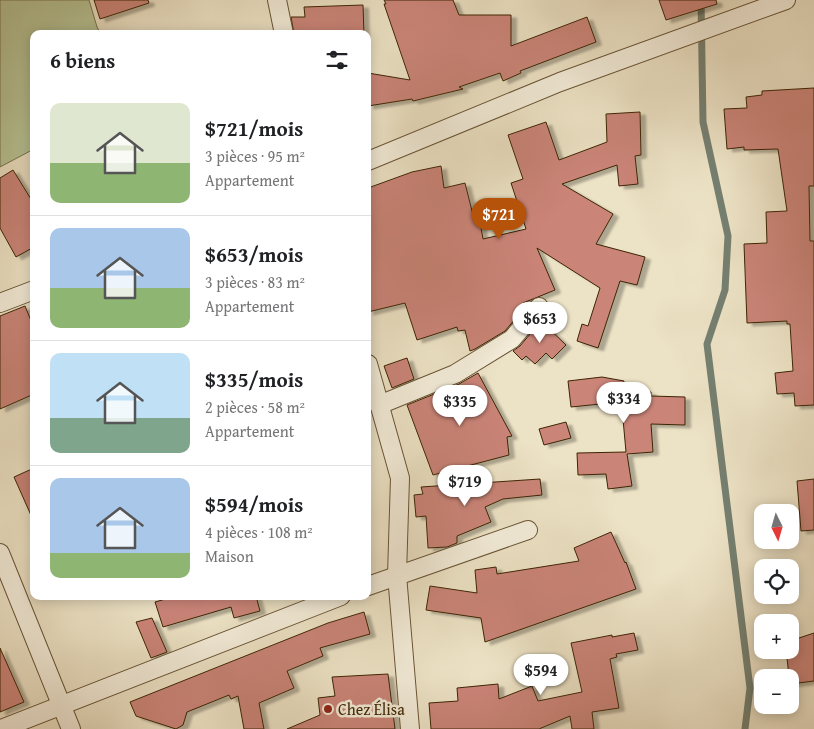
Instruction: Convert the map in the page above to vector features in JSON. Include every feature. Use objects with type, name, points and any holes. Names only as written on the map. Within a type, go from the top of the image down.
[{"type":"street","points":[[277,0],[283,30]]},
{"type":"street","points":[[371,160],[560,82],[786,0]]},
{"type":"street","points":[[0,303],[30,292]]},
{"type":"street","points":[[379,405],[455,374],[512,338],[539,307]]},
{"type":"street","points":[[371,375],[400,478],[396,575],[410,729]]},
{"type":"street","points":[[371,585],[528,530]]},
{"type":"street","points":[[0,553],[71,729]]},
{"type":"street","points":[[1,729],[331,600]]},
{"type":"green space","points":[[0,0],[89,0],[99,30],[30,30],[30,151],[0,167]]},
{"type":"building","points":[[94,0],[148,0],[149,3],[100,19]]},
{"type":"building","points":[[384,0],[453,0],[459,15],[511,15],[511,46],[587,17],[596,42],[520,71],[521,73],[503,81],[500,73],[459,87],[463,89],[413,101],[412,99],[371,106],[371,74],[410,80],[384,4],[386,4]]},
{"type":"building","points":[[659,0],[716,0],[717,4],[666,20]]},
{"type":"building","points":[[363,5],[364,30],[293,30],[291,17],[305,17],[304,7]]},
{"type":"building","points":[[814,88],[814,186],[809,186],[810,241],[814,241],[814,405],[795,406],[794,393],[777,394],[775,373],[793,371],[790,324],[787,324],[787,321],[747,323],[744,244],[767,243],[766,212],[787,211],[778,149],[744,150],[744,147],[727,149],[724,109],[747,108],[746,97],[762,95],[762,91]]},
{"type":"building","points":[[640,112],[641,155],[635,156],[638,184],[619,186],[617,165],[562,184],[613,214],[596,244],[645,257],[637,285],[620,281],[598,348],[577,341],[582,324],[588,326],[600,288],[537,248],[555,290],[523,303],[526,306],[505,331],[470,351],[465,330],[458,331],[457,327],[417,340],[405,303],[371,311],[371,187],[412,172],[441,166],[444,188],[465,183],[475,223],[480,222],[483,239],[526,229],[511,183],[523,179],[508,135],[546,122],[559,160],[607,142],[606,114]]},
{"type":"building","points":[[13,170],[30,198],[30,249],[16,257],[0,228],[0,178]]},
{"type":"building","points":[[25,306],[30,318],[30,396],[0,409],[0,316]]},
{"type":"building","points":[[541,321],[566,345],[552,359],[546,353],[535,364],[526,356],[522,360],[513,351],[520,346]]},
{"type":"building","points":[[407,358],[414,379],[392,388],[384,366]]},
{"type":"building","points":[[478,373],[512,436],[507,437],[509,455],[433,475],[407,405],[459,384]]},
{"type":"building","points":[[602,377],[624,381],[622,392],[651,392],[651,396],[685,397],[685,425],[651,424],[653,452],[627,454],[632,486],[608,489],[606,474],[578,475],[577,453],[626,452],[621,397],[620,402],[571,407],[568,381]]},
{"type":"building","points":[[566,422],[571,438],[544,445],[539,429]]},
{"type":"building","points":[[30,470],[30,513],[14,477]]},
{"type":"building","points":[[540,479],[542,495],[503,499],[485,507],[491,522],[457,536],[457,543],[447,547],[428,548],[426,516],[416,517],[414,495],[423,494],[421,487]]},
{"type":"building","points":[[814,479],[814,530],[801,531],[797,481]]},
{"type":"building","points":[[611,532],[626,562],[636,589],[485,642],[481,618],[426,610],[430,586],[477,593],[475,570],[496,567],[497,574],[579,561],[574,548]]},
{"type":"building","points":[[162,600],[257,600],[260,611],[234,618],[231,607],[163,627],[155,602]]},
{"type":"building","points":[[364,612],[370,634],[320,648],[323,656],[287,671],[294,688],[259,703],[264,729],[244,729],[238,696],[231,699],[229,695],[187,712],[183,725],[176,729],[136,716],[130,702],[328,623]]},
{"type":"building","points":[[152,618],[167,652],[151,658],[136,622]]},
{"type":"building","points":[[634,633],[638,650],[616,654],[617,657],[610,659],[619,708],[592,712],[594,729],[572,729],[570,716],[539,729],[431,729],[429,703],[458,701],[457,688],[498,684],[499,699],[532,686],[538,701],[582,692],[571,643]]},
{"type":"building","points":[[814,633],[814,681],[799,683],[799,669],[788,669],[787,659],[799,659],[799,638]]},
{"type":"building","points":[[0,648],[24,702],[0,712]]},
{"type":"building","points":[[388,674],[395,729],[287,729],[320,715],[318,698],[335,696],[332,677]]},
{"type":"waterway","points":[[701,0],[703,122],[728,236],[725,290],[707,344],[750,688],[745,729]]},
{"type":"place","name":"Chez Élisa","points":[[328,709]]}]
